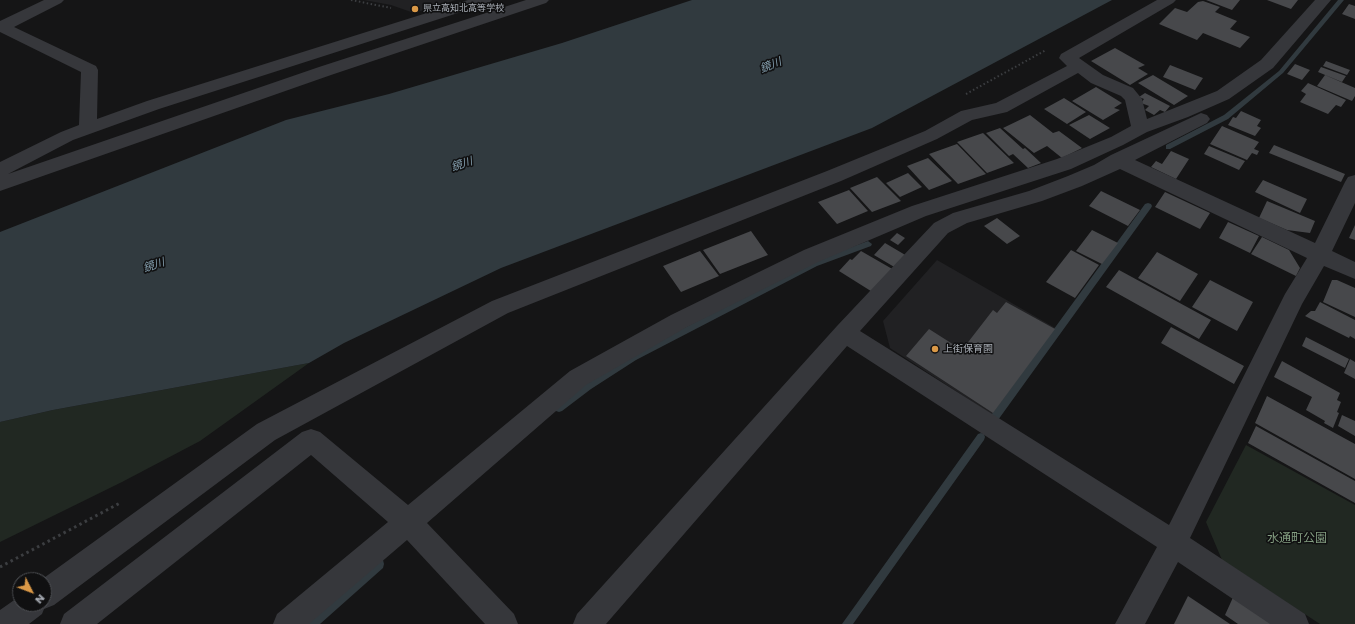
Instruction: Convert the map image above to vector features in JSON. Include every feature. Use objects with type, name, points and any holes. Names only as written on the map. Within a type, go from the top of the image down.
[{"type":"street","points":[[1,27],[56,0]]},
{"type":"street","points":[[0,170],[67,136],[153,105],[484,0]]},
{"type":"street","points":[[413,41],[427,29],[488,4],[494,0]]},
{"type":"street","points":[[0,184],[413,41],[541,0]]},
{"type":"street","points":[[1141,128],[1133,99],[1127,92],[1097,79],[1067,58],[1168,0]]},
{"type":"street","points":[[287,624],[578,378],[679,321],[811,256],[919,212],[1064,164],[1117,141],[1141,128],[1182,113],[1223,95],[1267,64],[1323,0]]},
{"type":"street","points":[[1,27],[90,70],[88,128]]},
{"type":"street","points":[[52,589],[266,432],[500,307],[834,176],[930,135],[967,115],[1001,108],[1079,66]]},
{"type":"street","points":[[587,624],[845,333],[941,228],[950,222],[1076,181],[1101,170],[1209,115],[1216,110],[1223,95]]},
{"type":"street","points":[[0,158],[33,143],[67,136]]},
{"type":"street","points":[[1118,160],[1355,271]]},
{"type":"street","points":[[1129,624],[1174,543],[1293,300],[1320,255],[1355,182]]},
{"type":"street","points":[[845,333],[1174,543],[1295,624]]},
{"type":"street","points":[[74,624],[311,440],[407,521],[504,624]]},
{"type":"street","points":[[5,624],[21,612]]},
{"type":"path","points":[[351,0],[391,8],[410,15],[416,21]]},
{"type":"shaded area","name":"県立高知北高等学校","points":[[364,0],[456,0],[414,13],[391,5]]},
{"type":"shaded area","points":[[937,260],[1057,329],[994,416],[890,348],[883,321]]},
{"type":"green space","points":[[309,363],[200,441],[122,482],[0,542],[0,422],[53,410]]},
{"type":"green space","name":"水通町公園","points":[[1246,445],[1355,505],[1355,624],[1320,624],[1222,560],[1206,522]]},
{"type":"water","name":"鏡川","points":[[692,0],[1112,0],[872,128],[501,268],[344,343],[309,363],[53,410],[0,422],[0,232],[286,120],[389,94],[562,43]]},
{"type":"building","points":[[1206,0],[1240,0],[1232,10]]},
{"type":"building","points":[[1267,0],[1298,0],[1291,9]]},
{"type":"building","points":[[1203,1],[1220,7],[1215,12],[1237,21],[1230,29],[1250,37],[1240,48],[1203,33],[1197,40],[1159,24],[1175,8],[1187,12],[1198,2]]},
{"type":"building","points":[[1349,4],[1355,6],[1355,19],[1342,14]]},
{"type":"building","points":[[1115,48],[1145,65],[1138,68],[1148,74],[1130,85],[1091,61]]},
{"type":"building","points":[[1326,61],[1350,70],[1347,75],[1323,66]]},
{"type":"building","points":[[1295,64],[1310,70],[1302,80],[1287,74]]},
{"type":"building","points":[[1170,65],[1203,78],[1195,90],[1163,77]]},
{"type":"building","points":[[1321,67],[1346,76],[1342,82],[1318,72]]},
{"type":"building","points":[[1153,75],[1188,96],[1174,105],[1138,83]]},
{"type":"building","points":[[1325,75],[1355,88],[1355,96],[1352,101],[1317,86]]},
{"type":"building","points":[[1308,83],[1346,100],[1341,107],[1336,105],[1328,114],[1300,102],[1306,94],[1301,91]]},
{"type":"building","points":[[1096,87],[1122,103],[1114,108],[1120,110],[1103,120],[1072,101]]},
{"type":"building","points":[[1145,93],[1170,106],[1165,112],[1160,110],[1154,115],[1145,110],[1149,106],[1141,103],[1144,99],[1139,97]]},
{"type":"building","points":[[1064,98],[1086,112],[1067,124],[1044,109]]},
{"type":"building","points":[[1241,111],[1261,120],[1257,126],[1261,128],[1255,136],[1228,125],[1233,117],[1236,118]]},
{"type":"building","points":[[1030,115],[1053,133],[1059,131],[1082,148],[1062,158],[1047,146],[1034,153],[1003,128]]},
{"type":"building","points":[[1089,115],[1110,128],[1090,139],[1069,125]]},
{"type":"building","points":[[1222,126],[1259,142],[1254,149],[1259,151],[1257,155],[1252,153],[1247,160],[1210,144]]},
{"type":"building","points":[[1000,128],[1041,163],[1028,168],[1013,154],[1009,156],[986,133]]},
{"type":"building","points":[[983,133],[1014,163],[987,173],[957,142]]},
{"type":"building","points":[[957,144],[986,174],[958,184],[929,154]]},
{"type":"building","points":[[1274,145],[1345,174],[1341,182],[1269,153]]},
{"type":"building","points":[[1209,146],[1245,161],[1239,170],[1204,154]]},
{"type":"building","points":[[1171,151],[1189,159],[1176,179],[1151,167],[1156,161],[1162,164]]},
{"type":"building","points":[[928,158],[952,181],[929,190],[907,166]]},
{"type":"building","points":[[908,173],[922,187],[900,197],[886,183]]},
{"type":"building","points":[[877,177],[901,201],[872,212],[850,188]]},
{"type":"building","points":[[1263,180],[1307,199],[1300,213],[1255,192]]},
{"type":"building","points":[[849,190],[868,211],[837,224],[818,202]]},
{"type":"building","points":[[1101,191],[1140,210],[1128,226],[1089,206]]},
{"type":"building","points":[[1165,192],[1210,213],[1200,229],[1155,207]]},
{"type":"building","points":[[1267,201],[1315,221],[1310,233],[1287,230],[1259,218]]},
{"type":"building","points":[[997,218],[1020,236],[1007,244],[984,226]]},
{"type":"building","points":[[1228,222],[1259,236],[1250,253],[1219,238]]},
{"type":"building","points":[[1355,225],[1355,240],[1349,238]]},
{"type":"building","points":[[1092,230],[1118,243],[1102,264],[1076,251]]},
{"type":"building","points":[[751,231],[768,255],[720,274],[703,250]]},
{"type":"building","points":[[897,233],[905,238],[898,245],[890,240]]},
{"type":"building","points":[[1262,237],[1289,250],[1300,268],[1296,276],[1251,254]]},
{"type":"building","points":[[885,243],[907,256],[896,268],[874,255]]},
{"type":"building","points":[[1071,250],[1099,265],[1075,298],[1046,282]]},
{"type":"building","points":[[700,251],[719,276],[681,292],[663,266]]},
{"type":"building","points":[[861,251],[894,270],[874,293],[839,271],[850,259],[852,260]]},
{"type":"building","points":[[1157,252],[1198,274],[1180,301],[1138,278]]},
{"type":"building","points":[[1119,270],[1211,320],[1199,339],[1106,287]]},
{"type":"building","points":[[1210,280],[1253,302],[1237,331],[1192,307]]},
{"type":"building","points":[[1332,280],[1337,280],[1355,288],[1355,317],[1323,302]]},
{"type":"building","points":[[1006,302],[1055,329],[993,413],[906,356],[929,329],[962,350],[993,310],[997,313]]},
{"type":"building","points":[[1320,302],[1355,320],[1355,339],[1350,336],[1349,338],[1305,316],[1311,311],[1315,311]]},
{"type":"building","points":[[1171,327],[1244,366],[1234,384],[1161,343]]},
{"type":"building","points":[[1306,337],[1349,359],[1345,368],[1302,346]]},
{"type":"building","points":[[1350,359],[1355,362],[1355,379],[1344,373]]},
{"type":"building","points":[[1282,361],[1340,393],[1337,400],[1341,402],[1337,412],[1339,413],[1333,428],[1324,423],[1325,421],[1306,410],[1312,397],[1274,377]]},
{"type":"building","points":[[1267,396],[1355,444],[1355,479],[1255,423]]},
{"type":"building","points":[[1342,415],[1355,421],[1355,436],[1338,426]]},
{"type":"building","points":[[1256,426],[1355,481],[1355,503],[1248,443]]},
{"type":"building","points":[[1235,593],[1281,624],[1238,624],[1225,615]]},
{"type":"building","points":[[1188,596],[1230,624],[1174,624]]},
{"type":"waterway","points":[[1168,147],[1226,117],[1281,72],[1341,0]]},
{"type":"waterway","points":[[995,417],[1148,206]]},
{"type":"waterway","points":[[559,408],[588,386],[633,358],[814,264],[868,244]]},
{"type":"waterway","points":[[847,624],[981,437]]},
{"type":"waterway","points":[[312,624],[379,564]]},
{"type":"place","name":"県立高知北高等学校","points":[[415,9]]},
{"type":"place","name":"上街保育園","points":[[935,349]]}]
